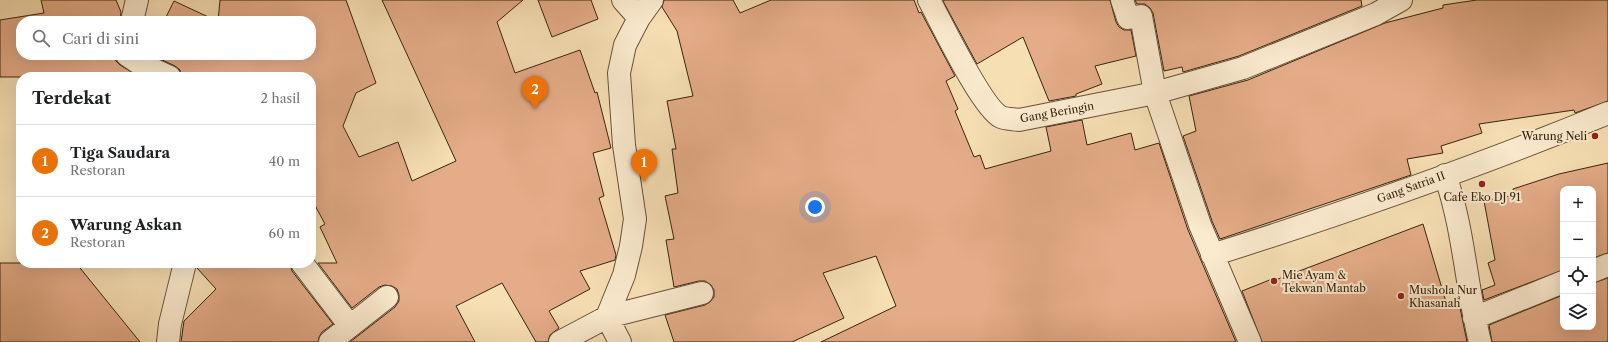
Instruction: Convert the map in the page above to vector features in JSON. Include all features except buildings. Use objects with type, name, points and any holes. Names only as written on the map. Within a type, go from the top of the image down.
[{"type":"street","points":[[133,16],[137,0]]},
{"type":"street","points":[[623,0],[639,18]]},
{"type":"street","points":[[620,342],[607,317],[624,275],[631,246],[635,219],[624,145],[619,73],[625,45],[639,18],[652,0]]},
{"type":"street","name":"Gang Beringin","points":[[929,0],[977,88],[988,105],[1000,117],[1019,120],[1155,94],[1244,68],[1376,14],[1400,0]]},
{"type":"street","points":[[1122,0],[1128,18],[1141,16],[1155,94],[1200,226],[1250,342]]},
{"type":"street","points":[[134,60],[159,72]]},
{"type":"street","name":"Gang Satria II","points":[[1212,255],[1296,228],[1445,175],[1608,113]]},
{"type":"street","points":[[1445,175],[1461,234],[1474,318],[1480,342]]},
{"type":"street","points":[[1596,270],[1608,265]]},
{"type":"street","points":[[168,342],[170,324],[184,268]]},
{"type":"street","points":[[306,268],[350,326]]},
{"type":"street","points":[[1474,318],[1560,283]]},
{"type":"street","points":[[560,342],[607,317],[702,293]]},
{"type":"street","points":[[330,342],[387,297]]},
{"type":"place","name":"Warung Askan","points":[[535,109]]},
{"type":"place","name":"Warung Neli","points":[[1595,136]]},
{"type":"place","name":"Tiga Saudara","points":[[644,182]]},
{"type":"place","name":"Cafe Eko DJ 91","points":[[1482,184]]},
{"type":"place","name":"Mie Ayam & Tekwan Mantab","points":[[1274,281]]},
{"type":"place","name":"Mushola Nur Khasanah","points":[[1401,296]]}]
